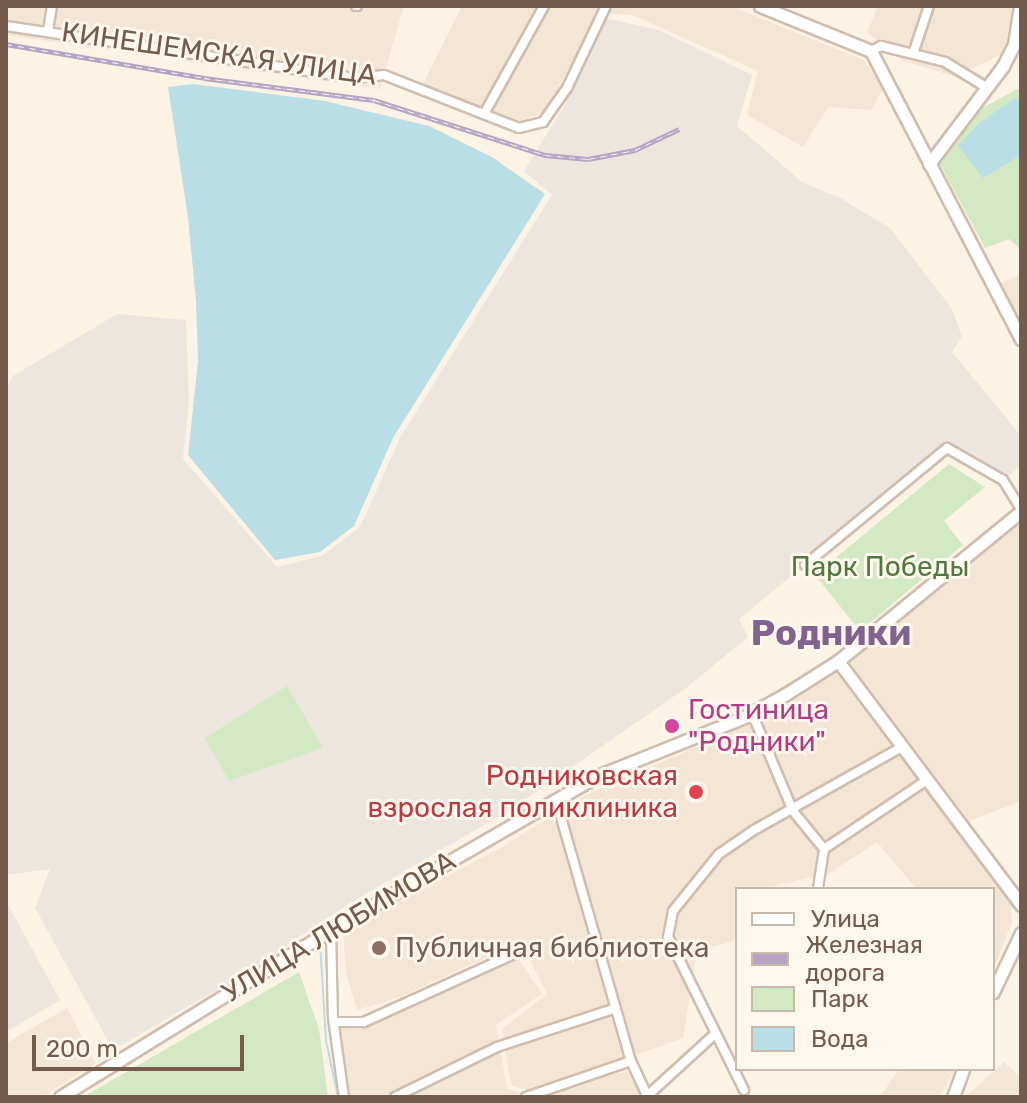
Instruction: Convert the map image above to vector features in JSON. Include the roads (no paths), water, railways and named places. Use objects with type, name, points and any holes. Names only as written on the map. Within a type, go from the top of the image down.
[{"type":"main road","points":[[760,6],[848,39],[871,51],[1021,339]]},
{"type":"main road","points":[[929,164],[1014,44],[1020,6]]},
{"type":"main road","name":"УЛИЦА ЛЮБИМОВА","points":[[60,1097],[323,935],[597,776],[752,713],[838,661],[1021,510]]},
{"type":"main road","points":[[838,661],[1021,905]]},
{"type":"main road","points":[[995,988],[1021,933]]},
{"type":"main road","points":[[953,1097],[962,1071]]},
{"type":"street","points":[[48,31],[52,6]]},
{"type":"street","points":[[484,114],[544,6]]},
{"type":"street","name":"КИНЕШЕМСКАЯ УЛИЦА","points":[[6,26],[356,78],[384,75],[519,128],[543,122],[567,88],[606,6]]},
{"type":"street","points":[[913,54],[929,6]]},
{"type":"street","points":[[871,51],[881,46],[945,62],[986,87]]},
{"type":"street","points":[[805,565],[947,448],[1003,480],[1021,510]]},
{"type":"street","points":[[752,713],[793,811],[824,849]]},
{"type":"street","points":[[744,1090],[668,937],[673,911],[719,854],[754,830],[793,811],[902,747]]},
{"type":"street","points":[[818,887],[824,849],[927,780]]},
{"type":"street","points":[[556,800],[631,1061],[647,1097],[715,1034]]},
{"type":"street","points":[[323,935],[344,1097]]},
{"type":"street","points":[[334,1022],[364,1022],[512,955]]},
{"type":"street","points":[[395,1097],[497,1047],[616,1008]]},
{"type":"street","points":[[526,1097],[631,1061]]},
{"type":"water","points":[[193,84],[325,101],[429,126],[492,157],[545,194],[393,438],[354,526],[320,552],[275,560],[188,455],[198,361],[196,302],[188,217],[168,87]]},
{"type":"water","points":[[1015,98],[1021,101],[1021,155],[983,178],[958,146],[978,124]]},
{"type":"waterway","points":[[320,942],[326,1041],[338,1097]]},
{"type":"railway","points":[[6,44],[204,78],[374,100],[545,155],[588,159],[635,150],[679,129]]},
{"type":"place","name":"Гостиница \"Родники\"","points":[[672,726]]},
{"type":"place","name":"Родниковская взрослая поликлиника","points":[[696,792]]},
{"type":"place","name":"Публичная библиотека","points":[[379,948]]},
{"type":"district","name":"Родники","points":[[831,633]]},
{"type":"park label","name":"Парк Победы","points":[[880,567]]}]
